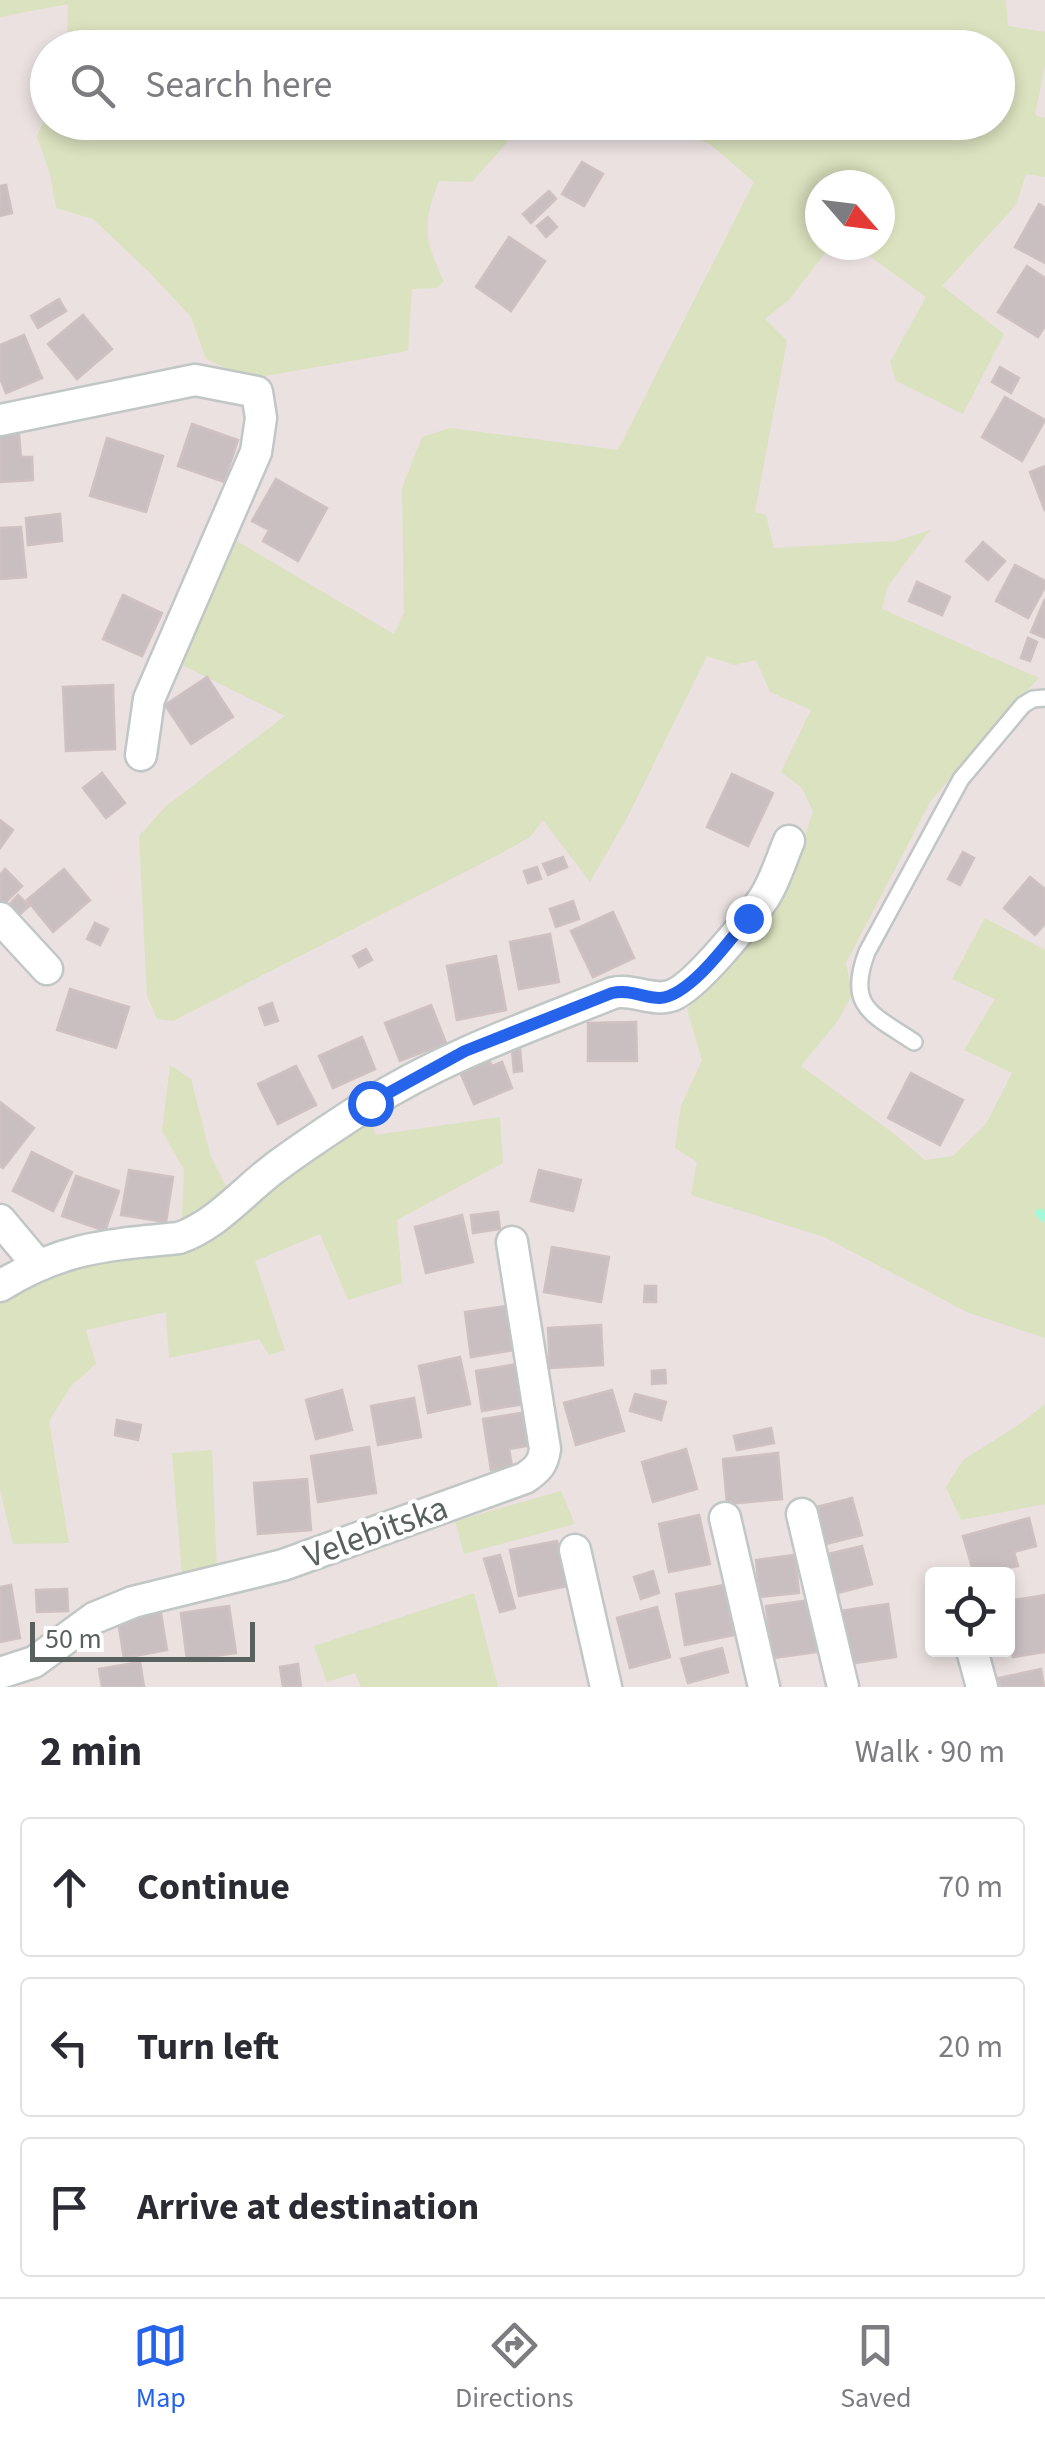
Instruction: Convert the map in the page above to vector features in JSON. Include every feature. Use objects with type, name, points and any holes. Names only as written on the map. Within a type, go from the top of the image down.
[{"type":"street","points":[[0,420],[195,380],[257,392],[262,418],[256,452],[148,699],[141,755]]},
{"type":"street","points":[[0,1286],[37,1264],[78,1250],[179,1238],[192,1233],[273,1169],[370,1103],[465,1051],[612,993],[634,991],[662,998],[674,994],[707,966],[764,898],[788,841]]},
{"type":"street","points":[[0,918],[47,969]]},
{"type":"street","points":[[0,1220],[37,1264]]},
{"type":"street","name":"Velebitska","points":[[0,1673],[34,1662],[94,1618],[134,1602],[283,1565],[526,1478],[535,1471],[543,1463],[545,1449],[512,1242]]},
{"type":"street","points":[[802,1514],[843,1687]]},
{"type":"street","points":[[725,1518],[764,1687]]},
{"type":"street","points":[[575,1550],[606,1687]]},
{"type":"street","points":[[974,1657],[982,1687]]},
{"type":"lane","points":[[914,1042],[871,1014],[858,997],[858,975],[960,779],[1023,705],[1045,698]]},
{"type":"green space","points":[[0,0],[1006,0],[1008,26],[1045,32],[1045,65],[1035,115],[1045,118],[1045,177],[1026,174],[1016,205],[942,286],[1004,334],[963,414],[896,381],[890,362],[926,297],[875,260],[895,260],[895,170],[805,170],[805,260],[820,260],[789,300],[765,319],[787,341],[755,512],[766,515],[774,548],[896,541],[930,530],[888,586],[882,609],[1039,678],[930,802],[846,963],[852,995],[837,1022],[801,1066],[925,1160],[953,1156],[986,1124],[1012,1073],[964,1050],[995,999],[952,979],[985,918],[1045,950],[1045,1338],[967,1312],[824,1237],[691,1195],[697,1162],[675,1148],[681,1106],[702,1060],[687,1010],[777,892],[813,811],[802,788],[781,772],[811,710],[770,692],[756,660],[735,665],[707,656],[628,816],[590,882],[543,820],[530,837],[496,856],[173,1021],[157,1019],[147,996],[139,836],[166,806],[285,716],[172,660],[228,536],[394,634],[404,613],[402,488],[422,437],[450,428],[618,450],[754,182],[710,144],[698,140],[1015,140],[1015,30],[67,30],[68,4],[0,17]]},
{"type":"green space","points":[[38,140],[509,140],[472,182],[439,181],[428,232],[432,254],[444,281],[437,288],[412,289],[408,351],[249,379],[206,359],[191,317],[93,219],[56,208]]},
{"type":"green space","points":[[170,1065],[191,1079],[210,1154],[226,1186],[213,1203],[182,1219],[184,1170],[162,1131]]},
{"type":"green space","points":[[370,1114],[375,1135],[500,1117],[503,1163],[397,1220],[402,1283],[348,1300],[320,1234],[255,1261],[285,1350],[269,1355],[259,1339],[169,1358],[166,1312],[86,1330],[96,1364],[71,1386],[49,1421],[69,1543],[13,1544],[0,1490],[0,1305],[84,1265],[121,1256],[186,1249],[215,1236]]},
{"type":"green space","points":[[1045,1404],[1045,1504],[961,1520],[946,1487],[963,1460]]},
{"type":"green space","points":[[212,1450],[217,1576],[182,1576],[172,1453]]},
{"type":"green space","points":[[561,1491],[575,1524],[464,1554],[455,1521]]},
{"type":"green space","points":[[474,1593],[498,1687],[361,1687],[355,1673],[327,1682],[314,1646]]},
{"type":"building","points":[[582,162],[603,174],[584,206],[562,194]]},
{"type":"building","points":[[6,185],[12,213],[0,216],[0,186]]},
{"type":"building","points":[[549,191],[556,199],[531,223],[523,214]]},
{"type":"building","points":[[1039,204],[1045,208],[1045,263],[1015,247]]},
{"type":"building","points":[[548,217],[557,227],[546,237],[537,226]]},
{"type":"building","points":[[509,237],[545,261],[511,311],[476,287]]},
{"type":"building","points":[[1027,266],[1045,278],[1045,326],[1038,337],[998,312]]},
{"type":"building","points":[[59,299],[66,311],[38,328],[31,316]]},
{"type":"building","points":[[83,315],[112,349],[77,379],[48,344]]},
{"type":"building","points":[[24,335],[42,378],[6,393],[0,378],[0,345]]},
{"type":"building","points":[[1000,367],[1019,378],[1011,393],[992,382]]},
{"type":"building","points":[[1005,397],[1045,420],[1022,461],[982,437]]},
{"type":"building","points":[[192,424],[238,440],[224,482],[178,466]]},
{"type":"building","points":[[19,434],[21,457],[32,457],[33,480],[0,482],[0,435]]},
{"type":"building","points":[[107,438],[163,456],[146,512],[90,496]]},
{"type":"building","points":[[1045,466],[1045,511],[1030,472]]},
{"type":"building","points":[[276,479],[327,508],[298,561],[263,541],[269,530],[252,521]]},
{"type":"building","points":[[60,514],[62,541],[28,545],[26,518]]},
{"type":"building","points":[[21,527],[26,577],[0,579],[0,528]]},
{"type":"building","points":[[983,542],[1005,561],[988,580],[966,561]]},
{"type":"building","points":[[1015,565],[1045,581],[1028,618],[996,601]]},
{"type":"building","points":[[917,582],[950,597],[942,615],[909,601]]},
{"type":"building","points":[[123,595],[162,613],[142,656],[103,639]]},
{"type":"building","points":[[1045,599],[1045,638],[1031,632]]},
{"type":"building","points":[[1028,638],[1037,642],[1030,661],[1021,658]]},
{"type":"building","points":[[207,677],[233,717],[191,744],[165,705]]},
{"type":"building","points":[[113,685],[115,749],[66,751],[63,687]]},
{"type":"building","points":[[102,773],[125,803],[106,818],[83,788]]},
{"type":"building","points":[[732,774],[773,793],[748,846],[707,827]]},
{"type":"building","points":[[0,820],[13,830],[0,848]]},
{"type":"building","points":[[963,852],[974,858],[960,885],[948,879]]},
{"type":"building","points":[[563,857],[567,867],[548,875],[543,864]]},
{"type":"building","points":[[537,867],[541,879],[528,883],[524,871]]},
{"type":"building","points":[[5,869],[22,886],[4,904],[0,899],[0,875]]},
{"type":"building","points":[[64,869],[90,900],[53,932],[27,900]]},
{"type":"building","points":[[1030,877],[1045,889],[1045,924],[1035,935],[1004,908]]},
{"type":"building","points":[[18,895],[29,906],[19,915],[9,905]]},
{"type":"building","points":[[573,901],[579,919],[556,927],[550,909]]},
{"type":"building","points":[[613,912],[634,958],[593,977],[571,931]]},
{"type":"building","points":[[95,923],[108,929],[100,945],[87,939]]},
{"type":"building","points":[[550,934],[559,982],[519,989],[510,942]]},
{"type":"building","points":[[366,949],[372,960],[359,967],[353,956]]},
{"type":"building","points":[[496,956],[506,1010],[457,1020],[447,966]]},
{"type":"building","points":[[70,989],[129,1007],[116,1048],[57,1030]]},
{"type":"building","points":[[272,1003],[278,1021],[265,1025],[259,1008]]},
{"type":"building","points":[[431,1005],[446,1043],[400,1061],[385,1023]]},
{"type":"building","points":[[636,1022],[637,1061],[588,1061],[588,1023]]},
{"type":"building","points":[[362,1037],[375,1069],[333,1088],[319,1056]]},
{"type":"building","points":[[520,1049],[522,1071],[514,1072],[512,1050]]},
{"type":"building","points":[[489,1060],[492,1066],[502,1062],[512,1088],[474,1104],[460,1072]]},
{"type":"building","points":[[296,1066],[316,1105],[278,1124],[258,1084]]},
{"type":"building","points":[[911,1073],[963,1100],[940,1145],[888,1118]]},
{"type":"building","points":[[0,1102],[34,1128],[3,1168],[0,1166]]},
{"type":"building","points":[[32,1152],[72,1172],[53,1211],[13,1191]]},
{"type":"building","points":[[129,1170],[173,1177],[166,1222],[121,1215]]},
{"type":"building","points":[[539,1170],[581,1180],[573,1211],[531,1201]]},
{"type":"building","points":[[76,1176],[119,1191],[105,1231],[62,1216]]},
{"type":"building","points":[[498,1212],[500,1229],[473,1233],[471,1215]]},
{"type":"building","points":[[462,1215],[473,1262],[426,1273],[415,1227]]},
{"type":"building","points":[[552,1247],[609,1257],[601,1302],[544,1292]]},
{"type":"building","points":[[645,1286],[656,1286],[656,1302],[644,1302]]},
{"type":"building","points":[[513,1305],[520,1349],[471,1357],[465,1312]]},
{"type":"building","points":[[601,1325],[603,1365],[550,1368],[548,1328]]},
{"type":"building","points":[[460,1357],[470,1404],[428,1413],[419,1366]]},
{"type":"building","points":[[517,1364],[524,1404],[482,1411],[476,1371]]},
{"type":"building","points":[[665,1370],[666,1383],[652,1384],[652,1371]]},
{"type":"building","points":[[342,1390],[352,1430],[316,1439],[306,1400]]},
{"type":"building","points":[[612,1390],[624,1431],[576,1445],[564,1403]]},
{"type":"building","points":[[635,1394],[666,1402],[661,1420],[630,1411]]},
{"type":"building","points":[[414,1398],[421,1437],[378,1445],[371,1406]]},
{"type":"building","points":[[527,1412],[532,1445],[509,1449],[512,1466],[491,1470],[483,1419]]},
{"type":"building","points":[[117,1420],[141,1425],[138,1440],[115,1435]]},
{"type":"building","points":[[771,1428],[774,1443],[737,1450],[734,1436]]},
{"type":"building","points":[[369,1447],[376,1493],[318,1502],[311,1456]]},
{"type":"building","points":[[686,1449],[697,1489],[653,1502],[642,1462]]},
{"type":"building","points":[[778,1453],[782,1499],[727,1504],[723,1459]]},
{"type":"building","points":[[307,1479],[311,1530],[258,1534],[254,1483]]},
{"type":"building","points":[[852,1498],[862,1535],[822,1545],[813,1508]]},
{"type":"building","points":[[699,1515],[710,1564],[669,1572],[659,1524]]},
{"type":"building","points":[[1029,1518],[1036,1546],[1014,1552],[1018,1566],[972,1567],[963,1536]]},
{"type":"building","points":[[557,1541],[567,1586],[519,1596],[510,1550]]},
{"type":"building","points":[[862,1546],[872,1584],[834,1594],[824,1555]]},
{"type":"building","points":[[500,1555],[515,1608],[500,1612],[484,1559]]},
{"type":"building","points":[[795,1555],[799,1593],[760,1597],[756,1560]]},
{"type":"building","points":[[653,1571],[659,1593],[641,1599],[634,1577]]},
{"type":"building","points":[[11,1585],[20,1638],[0,1642],[0,1587]]},
{"type":"building","points":[[724,1585],[734,1635],[685,1645],[676,1594]]},
{"type":"building","points":[[67,1589],[68,1611],[37,1612],[36,1590]]},
{"type":"building","points":[[1045,1595],[1045,1652],[1015,1657],[1015,1600]]},
{"type":"building","points":[[811,1600],[817,1652],[773,1658],[766,1606]]},
{"type":"building","points":[[888,1604],[896,1657],[848,1664],[840,1611]]},
{"type":"building","points":[[229,1606],[236,1653],[187,1660],[181,1613]]},
{"type":"building","points":[[657,1607],[670,1657],[630,1668],[617,1618]]},
{"type":"building","points":[[160,1608],[167,1650],[124,1658],[117,1615]]},
{"type":"building","points":[[722,1648],[728,1672],[688,1683],[681,1659]]},
{"type":"building","points":[[140,1662],[144,1687],[102,1687],[99,1669]]},
{"type":"building","points":[[298,1664],[301,1687],[283,1687],[280,1667]]},
{"type":"building","points":[[1041,1669],[1044,1687],[1001,1687],[999,1678]]},
{"type":"waterway","points":[[1040,1213],[1045,1218]]},
{"type":"route","points":[[370,1103],[465,1051],[612,993],[634,991],[662,998],[674,994],[707,966],[748,918]]}]
